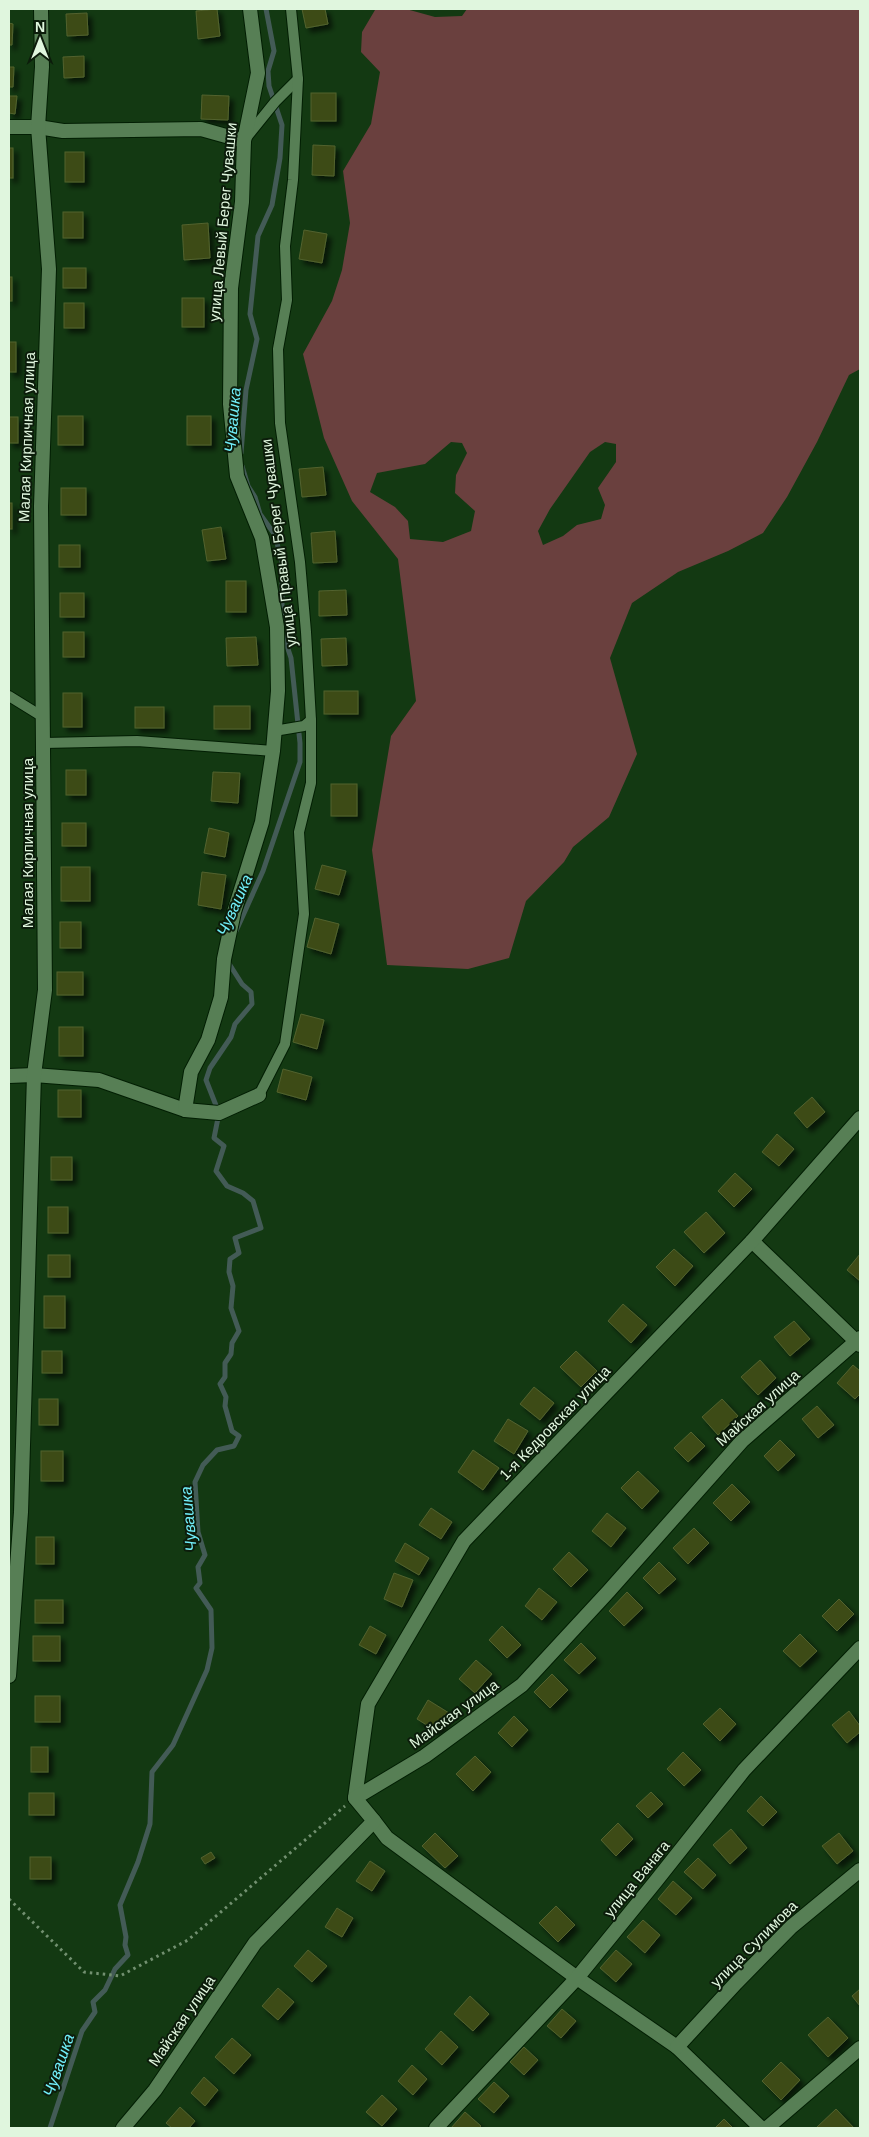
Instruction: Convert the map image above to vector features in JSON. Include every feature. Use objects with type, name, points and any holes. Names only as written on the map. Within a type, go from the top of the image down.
[{"type":"street","name":"Малая Кирпичная улица","points":[[9,1676],[21,1512],[34,1075],[45,990],[41,506],[49,269],[38,127],[42,67],[41,9]]},
{"type":"street","name":"улица Левый Берег Чувашки","points":[[185,1110],[191,1072],[208,1040],[221,997],[224,959],[230,931],[262,822],[278,691],[277,627],[262,538],[237,476],[230,404],[230,288],[242,202],[244,141],[258,73],[250,9]]},
{"type":"street","points":[[9,126],[38,127],[63,131],[201,129],[244,141]]},
{"type":"street","points":[[9,1076],[34,1075],[98,1080],[185,1110],[219,1113],[259,1095]]},
{"type":"street","name":"1-я Кедровская улица","points":[[355,1798],[368,1704],[464,1541],[752,1241],[860,1118]]},
{"type":"street","points":[[752,1241],[859,1342]]},
{"type":"street","name":"Майская улица","points":[[355,1798],[425,1756],[522,1685],[608,1592],[742,1441],[859,1342]]},
{"type":"street","name":"улица Ванага","points":[[436,2128],[576,1978],[744,1770],[860,1648]]},
{"type":"street","points":[[355,1798],[387,1838],[576,1978],[677,2047],[761,2128]]},
{"type":"street","name":"Майская улица","points":[[123,2128],[155,2090],[255,1943],[374,1821]]},
{"type":"street","name":"улица Сулимова","points":[[677,2047],[791,1927],[860,1870]]},
{"type":"street","points":[[768,2128],[860,2048]]},
{"type":"lane","name":"улица Правый Берег Чувашки","points":[[259,1095],[285,1044],[304,914],[299,832],[311,783],[300,562],[280,423],[278,349],[287,300],[285,246],[294,180],[298,80],[291,9]]},
{"type":"lane","points":[[244,141],[275,102],[298,80]]},
{"type":"lane","points":[[9,696],[43,717]]},
{"type":"lane","points":[[274,731],[290,730],[308,723]]},
{"type":"lane","points":[[44,743],[137,741],[272,751]]},
{"type":"path","points":[[9,1899],[84,1972],[120,1976],[188,1940],[355,1798]]},
{"type":"shaded area","points":[[406,9],[435,17],[462,16],[467,9],[860,9],[860,369],[849,375],[817,442],[787,497],[763,533],[728,551],[678,572],[632,603],[610,658],[637,754],[609,817],[573,847],[564,862],[526,901],[509,958],[468,969],[387,965],[372,850],[391,736],[416,701],[398,559],[352,501],[324,438],[303,354],[332,301],[342,270],[350,223],[343,171],[371,124],[380,72],[361,52],[362,32],[375,10]],"holes":[[[451,442],[462,443],[467,453],[456,475],[455,493],[475,511],[471,531],[443,542],[410,539],[408,521],[395,507],[370,492],[377,473],[425,464]],[[605,442],[616,444],[616,462],[598,488],[605,505],[601,519],[577,525],[563,536],[543,545],[538,531],[550,509],[590,452]]]},
{"type":"building","points":[[217,9],[220,36],[198,39],[196,11]]},
{"type":"building","points":[[302,9],[325,9],[328,24],[306,28]]},
{"type":"building","points":[[87,13],[88,35],[67,36],[66,14]]},
{"type":"building","points":[[9,23],[13,24],[12,45],[9,45]]},
{"type":"building","points":[[84,56],[84,77],[64,78],[63,57]]},
{"type":"building","points":[[9,67],[14,67],[13,87],[9,87]]},
{"type":"building","points":[[311,93],[336,93],[336,121],[311,121]]},
{"type":"building","points":[[202,95],[229,96],[228,120],[201,119]]},
{"type":"building","points":[[9,96],[17,96],[15,114],[9,113]]},
{"type":"building","points":[[313,145],[335,146],[334,176],[312,175]]},
{"type":"building","points":[[9,148],[13,148],[13,178],[9,178]]},
{"type":"building","points":[[65,152],[84,152],[84,182],[65,182]]},
{"type":"building","points":[[63,212],[83,212],[83,238],[63,238]]},
{"type":"building","points":[[208,223],[210,258],[184,260],[182,225]]},
{"type":"building","points":[[304,230],[327,234],[322,263],[299,259]]},
{"type":"building","points":[[63,268],[86,268],[86,288],[63,288]]},
{"type":"building","points":[[9,277],[12,277],[12,301],[9,301]]},
{"type":"building","points":[[182,298],[204,298],[204,327],[182,327]]},
{"type":"building","points":[[64,303],[84,303],[84,328],[64,328]]},
{"type":"building","points":[[9,342],[16,342],[16,372],[9,372]]},
{"type":"building","points":[[58,416],[83,416],[83,445],[58,445]]},
{"type":"building","points":[[187,416],[211,416],[211,445],[187,445]]},
{"type":"building","points":[[9,417],[18,417],[18,443],[9,443]]},
{"type":"building","points":[[323,467],[326,495],[302,497],[299,469]]},
{"type":"building","points":[[61,488],[86,488],[86,515],[61,515]]},
{"type":"building","points":[[9,503],[12,503],[12,529],[9,529]]},
{"type":"building","points":[[221,527],[226,559],[207,561],[202,530]]},
{"type":"building","points":[[335,531],[337,562],[313,563],[311,533]]},
{"type":"building","points":[[59,545],[80,545],[80,567],[59,567]]},
{"type":"building","points":[[226,581],[246,581],[246,612],[226,612]]},
{"type":"building","points":[[346,590],[347,615],[319,616],[319,591]]},
{"type":"building","points":[[60,593],[84,593],[84,617],[60,617]]},
{"type":"building","points":[[63,632],[84,632],[84,657],[63,657]]},
{"type":"building","points":[[256,637],[258,665],[227,666],[226,638]]},
{"type":"building","points":[[346,638],[347,665],[322,666],[321,639]]},
{"type":"building","points":[[324,691],[358,691],[358,714],[324,714]]},
{"type":"building","points":[[63,693],[82,693],[82,727],[63,727]]},
{"type":"building","points":[[214,706],[250,706],[250,729],[214,729]]},
{"type":"building","points":[[135,707],[164,707],[164,728],[135,728]]},
{"type":"building","points":[[66,770],[86,770],[86,795],[66,795]]},
{"type":"building","points":[[213,772],[240,773],[238,803],[211,801]]},
{"type":"building","points":[[331,784],[357,784],[357,816],[331,816]]},
{"type":"building","points":[[62,823],[86,823],[86,846],[62,846]]},
{"type":"building","points":[[209,828],[229,833],[225,857],[204,853]]},
{"type":"building","points":[[322,865],[346,871],[339,895],[315,889]]},
{"type":"building","points":[[61,867],[90,867],[90,901],[61,901]]},
{"type":"building","points":[[202,872],[226,875],[221,909],[198,905]]},
{"type":"building","points":[[315,918],[339,924],[331,954],[307,947]]},
{"type":"building","points":[[60,922],[81,922],[81,948],[60,948]]},
{"type":"building","points":[[57,972],[83,972],[83,995],[57,995]]},
{"type":"building","points":[[301,1014],[324,1020],[317,1049],[293,1042]]},
{"type":"building","points":[[59,1027],[83,1027],[83,1056],[59,1056]]},
{"type":"building","points":[[283,1069],[312,1077],[306,1100],[277,1092]]},
{"type":"building","points":[[58,1090],[81,1090],[81,1117],[58,1117]]},
{"type":"building","points":[[812,1097],[825,1112],[807,1128],[794,1113]]},
{"type":"building","points":[[777,1134],[794,1149],[779,1166],[762,1152]]},
{"type":"building","points":[[51,1157],[72,1157],[72,1180],[51,1180]]},
{"type":"building","points":[[735,1173],[752,1189],[734,1207],[718,1191]]},
{"type":"building","points":[[48,1207],[68,1207],[68,1233],[48,1233]]},
{"type":"building","points":[[706,1212],[725,1233],[704,1253],[684,1232]]},
{"type":"building","points":[[674,1249],[693,1266],[675,1286],[656,1267]]},
{"type":"building","points":[[860,1254],[860,1281],[847,1270]]},
{"type":"building","points":[[48,1255],[70,1255],[70,1277],[48,1277]]},
{"type":"building","points":[[44,1296],[65,1296],[65,1328],[44,1328]]},
{"type":"building","points":[[623,1304],[647,1325],[631,1343],[608,1321]]},
{"type":"building","points":[[794,1321],[810,1339],[790,1356],[774,1337]]},
{"type":"building","points":[[42,1351],[62,1351],[62,1373],[42,1373]]},
{"type":"building","points":[[576,1351],[597,1371],[581,1387],[560,1367]]},
{"type":"building","points":[[760,1360],[776,1378],[758,1395],[741,1377]]},
{"type":"building","points":[[853,1365],[860,1371],[860,1394],[855,1399],[837,1383]]},
{"type":"building","points":[[534,1387],[554,1403],[540,1420],[520,1404]]},
{"type":"building","points":[[39,1399],[58,1399],[58,1425],[39,1425]]},
{"type":"building","points":[[722,1399],[738,1416],[718,1435],[702,1417]]},
{"type":"building","points":[[817,1406],[834,1425],[818,1438],[802,1419]]},
{"type":"building","points":[[508,1419],[528,1431],[514,1454],[494,1441]]},
{"type":"building","points":[[691,1432],[705,1446],[688,1462],[674,1448]]},
{"type":"building","points":[[780,1440],[795,1455],[778,1471],[764,1456]]},
{"type":"building","points":[[473,1450],[499,1468],[483,1490],[458,1472]]},
{"type":"building","points":[[41,1451],[63,1451],[63,1481],[41,1481]]},
{"type":"building","points":[[638,1471],[659,1491],[642,1509],[621,1488]]},
{"type":"building","points":[[732,1484],[750,1502],[731,1521],[713,1503]]},
{"type":"building","points":[[431,1508],[452,1522],[441,1539],[419,1525]]},
{"type":"building","points":[[607,1513],[626,1528],[611,1547],[592,1531]]},
{"type":"building","points":[[694,1528],[709,1543],[688,1564],[673,1548]]},
{"type":"building","points":[[36,1537],[54,1537],[54,1564],[36,1564]]},
{"type":"building","points":[[405,1543],[429,1558],[419,1575],[395,1561]]},
{"type":"building","points":[[569,1552],[588,1570],[571,1587],[553,1569]]},
{"type":"building","points":[[659,1562],[676,1579],[659,1594],[643,1578]]},
{"type":"building","points":[[394,1573],[413,1580],[402,1607],[384,1599]]},
{"type":"building","points":[[539,1588],[557,1602],[542,1620],[525,1606]]},
{"type":"building","points":[[627,1592],[643,1608],[624,1626],[609,1611]]},
{"type":"building","points":[[839,1599],[854,1614],[837,1631],[822,1616]]},
{"type":"building","points":[[35,1600],[63,1600],[63,1623],[35,1623]]},
{"type":"building","points":[[370,1626],[386,1635],[376,1654],[359,1645]]},
{"type":"building","points":[[502,1626],[521,1645],[507,1658],[489,1640]]},
{"type":"building","points":[[800,1634],[817,1651],[800,1667],[783,1651]]},
{"type":"building","points":[[33,1636],[60,1636],[60,1661],[33,1661]]},
{"type":"building","points":[[581,1643],[596,1658],[579,1674],[564,1660]]},
{"type":"building","points":[[476,1660],[492,1674],[475,1693],[459,1679]]},
{"type":"building","points":[[552,1674],[568,1690],[550,1708],[534,1692]]},
{"type":"building","points":[[35,1696],[60,1696],[60,1722],[35,1722]]},
{"type":"building","points":[[428,1700],[449,1713],[438,1732],[417,1719]]},
{"type":"building","points":[[720,1708],[736,1724],[720,1741],[703,1724]]},
{"type":"building","points":[[849,1711],[860,1726],[860,1732],[847,1743],[832,1725]]},
{"type":"building","points":[[514,1716],[528,1730],[512,1747],[498,1733]]},
{"type":"building","points":[[31,1747],[48,1747],[48,1772],[31,1772]]},
{"type":"building","points":[[683,1752],[701,1770],[684,1786],[667,1769]]},
{"type":"building","points":[[475,1756],[491,1772],[473,1791],[456,1774]]},
{"type":"building","points":[[651,1792],[663,1804],[648,1818],[636,1806]]},
{"type":"building","points":[[29,1793],[54,1793],[54,1815],[29,1815]]},
{"type":"building","points":[[761,1796],[777,1812],[763,1826],[747,1811]]},
{"type":"building","points":[[618,1823],[633,1839],[616,1856],[601,1840]]},
{"type":"building","points":[[731,1829],[747,1848],[730,1864],[713,1845]]},
{"type":"building","points":[[435,1833],[458,1856],[445,1868],[422,1846]]},
{"type":"building","points":[[839,1833],[853,1851],[837,1864],[822,1846]]},
{"type":"building","points":[[211,1852],[215,1858],[205,1864],[201,1858]]},
{"type":"building","points":[[30,1857],[51,1857],[51,1879],[30,1879]]},
{"type":"building","points":[[698,1858],[716,1875],[703,1889],[684,1872]]},
{"type":"building","points":[[370,1861],[385,1871],[372,1891],[356,1881]]},
{"type":"building","points":[[673,1881],[692,1898],[676,1915],[658,1899]]},
{"type":"building","points":[[556,1906],[575,1925],[558,1942],[539,1923]]},
{"type":"building","points":[[337,1908],[353,1918],[342,1937],[325,1927]]},
{"type":"building","points":[[643,1920],[660,1935],[645,1953],[627,1937]]},
{"type":"building","points":[[308,1950],[327,1966],[312,1982],[294,1966]]},
{"type":"building","points":[[616,1950],[632,1964],[616,1982],[600,1968]]},
{"type":"building","points":[[278,1988],[294,2002],[278,2020],[262,2006]]},
{"type":"building","points":[[860,1989],[860,2006],[852,1996]]},
{"type":"building","points":[[470,1996],[489,2014],[473,2031],[454,2014]]},
{"type":"building","points":[[562,2009],[576,2021],[561,2038],[547,2026]]},
{"type":"building","points":[[828,2017],[848,2038],[828,2057],[808,2035]]},
{"type":"building","points":[[441,2031],[458,2047],[442,2065],[425,2049]]},
{"type":"building","points":[[232,2038],[251,2055],[234,2074],[215,2057]]},
{"type":"building","points":[[524,2047],[538,2060],[524,2075],[510,2062]]},
{"type":"building","points":[[781,2062],[800,2080],[781,2100],[762,2081]]},
{"type":"building","points":[[412,2065],[427,2079],[413,2095],[398,2081]]},
{"type":"building","points":[[204,2077],[218,2090],[205,2106],[191,2093]]},
{"type":"building","points":[[494,2082],[509,2096],[494,2113],[478,2099]]},
{"type":"building","points":[[382,2095],[397,2109],[382,2126],[366,2112]]},
{"type":"building","points":[[180,2107],[195,2121],[189,2128],[172,2128],[166,2123]]},
{"type":"building","points":[[836,2109],[854,2128],[816,2128]]},
{"type":"building","points":[[465,2112],[481,2126],[479,2128],[451,2128]]},
{"type":"building","points":[[724,2119],[733,2128],[715,2128]]},
{"type":"waterway","name":"Чувашка","points":[[241,453],[246,390],[257,339],[250,314],[258,236],[272,205],[280,158],[282,125],[269,86],[268,71],[274,51],[266,9]]},
{"type":"waterway","name":"Чувашка","points":[[242,466],[260,514],[275,535],[282,563],[282,620]]},
{"type":"waterway","name":"Чувашка","points":[[236,931],[263,871],[300,762],[300,743],[291,658],[282,631]]},
{"type":"waterway","name":"Чувашка","points":[[50,2128],[82,2031],[95,2012],[93,2002],[105,1990],[115,1969],[128,1955],[120,1905],[138,1862],[150,1824],[152,1772],[173,1745],[207,1670],[212,1648],[211,1610],[196,1588],[200,1583],[198,1567],[205,1555],[198,1532],[195,1482],[203,1465],[217,1450],[234,1446],[239,1436],[232,1431],[225,1406],[226,1397],[220,1384],[225,1377],[225,1363],[231,1354],[232,1343],[239,1331],[231,1308],[233,1286],[229,1272],[230,1259],[239,1253],[235,1238],[261,1228],[253,1201],[243,1193],[227,1186],[216,1171],[224,1146],[214,1138],[219,1113],[206,1080],[210,1068],[231,1037],[235,1024],[252,1004],[251,992],[242,984],[228,962]]}]
